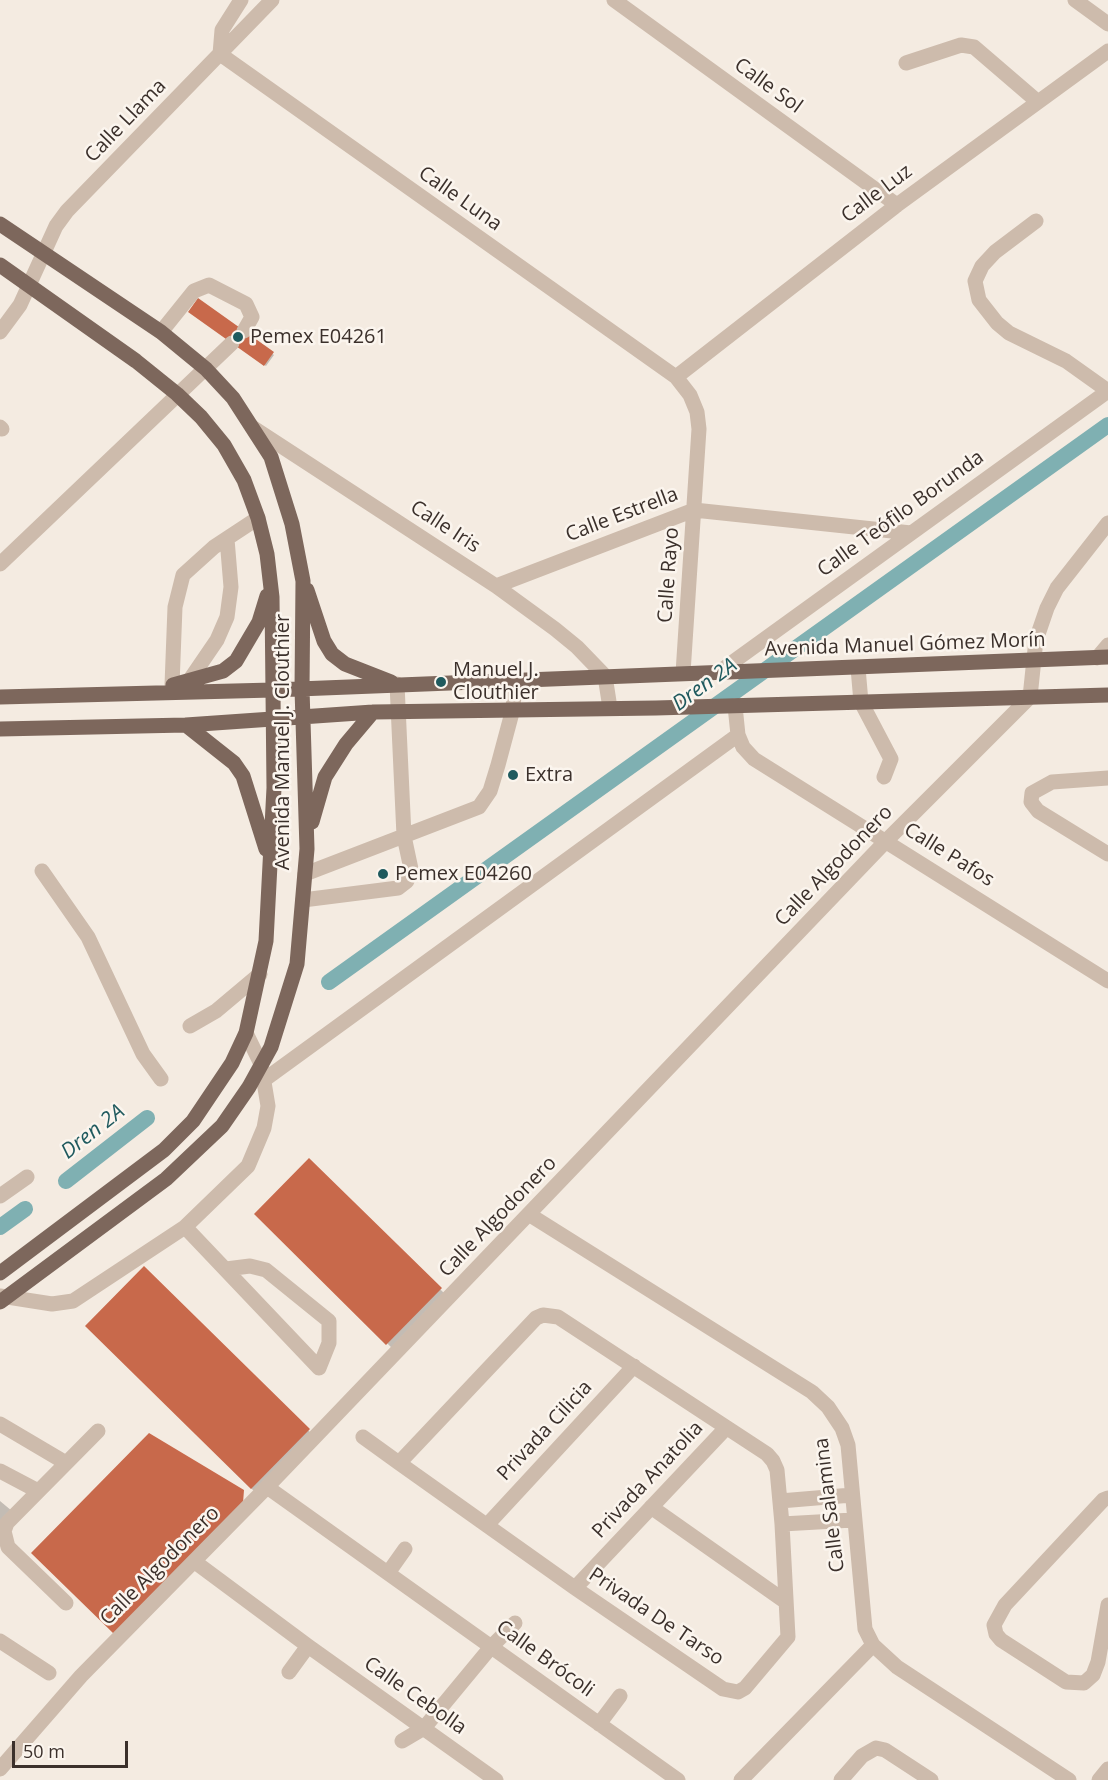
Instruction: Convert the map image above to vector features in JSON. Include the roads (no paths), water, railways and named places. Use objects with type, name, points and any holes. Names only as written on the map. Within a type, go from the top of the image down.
[{"type":"main road","name":"Avenida Manuel J. Clouthier","points":[[0,224],[161,332],[206,369],[233,398],[271,457],[292,524],[303,581],[302,689],[307,849],[297,964],[284,1011],[261,1064],[222,1126],[166,1179],[2,1299]]},
{"type":"main road","name":"Avenida Manuel J. Clouthier","points":[[0,265],[136,361],[177,394],[201,417],[224,445],[244,480],[258,518],[271,585],[273,690],[270,872],[261,974],[246,1033],[232,1063],[193,1121],[164,1150],[0,1273]]},
{"type":"main road","points":[[303,581],[324,641],[332,654],[345,664],[397,684]]},
{"type":"main road","points":[[0,697],[148,691],[223,671],[236,661],[259,622],[271,585]]},
{"type":"main road","name":"Avenida Manuel Gómez Morín","points":[[148,691],[302,689],[1103,658]]},
{"type":"main road","points":[[0,729],[186,725],[399,711],[656,708],[1108,695]]},
{"type":"main road","points":[[307,849],[317,799],[325,777],[346,744],[373,712]]},
{"type":"main road","points":[[186,725],[234,763],[243,776],[264,838],[270,872]]},
{"type":"street","points":[[220,54],[222,30],[241,0]]},
{"type":"street","name":"Calle Llama","points":[[0,332],[14,316],[56,226],[67,211],[272,0]]},
{"type":"street","name":"Calle Sol","points":[[614,0],[897,205]]},
{"type":"street","points":[[1075,0],[1108,24]]},
{"type":"street","points":[[906,63],[961,45],[975,47],[1038,102]]},
{"type":"street","name":"Calle Luz","points":[[676,377],[897,205],[1108,51]]},
{"type":"street","name":"Calle Luna","points":[[220,54],[676,377]]},
{"type":"street","points":[[1036,221],[995,252],[982,266],[975,281],[979,300],[997,323],[1009,333],[1066,361],[1108,391]]},
{"type":"street","points":[[161,332],[194,291],[209,285],[246,304],[252,317],[244,331]]},
{"type":"street","points":[[0,564],[232,343]]},
{"type":"street","name":"Calle Rayo","points":[[676,377],[690,395],[697,412],[699,429],[683,673]]},
{"type":"street","name":"Calle Teófilo Borunda","points":[[719,672],[1108,391]]},
{"type":"street","name":"Calle Iris","points":[[252,427],[496,586],[577,647],[605,676]]},
{"type":"street","name":"Calle Estrella","points":[[496,586],[694,510],[911,533]]},
{"type":"street","points":[[172,685],[177,592],[183,575],[200,558],[258,518]]},
{"type":"street","points":[[1030,697],[1041,622],[1057,588],[1108,523]]},
{"type":"street","points":[[189,681],[217,640],[227,617],[231,587],[226,539]]},
{"type":"street","points":[[1103,658],[1108,645]]},
{"type":"street","points":[[858,668],[861,702],[889,754],[890,765],[884,777]]},
{"type":"street","points":[[605,676],[610,708]]},
{"type":"street","points":[[305,874],[479,807],[490,791],[513,710],[515,679]]},
{"type":"street","points":[[303,900],[398,888],[407,881],[411,869],[404,836],[397,684]]},
{"type":"street","name":"Calle Algodonero","points":[[0,1769],[81,1676],[195,1562],[530,1215],[887,840],[1030,697]]},
{"type":"street","name":"Calle Pafos","points":[[727,706],[743,747],[754,759],[887,840],[1108,981]]},
{"type":"street","points":[[264,1080],[738,735]]},
{"type":"street","points":[[1108,778],[1052,782],[1032,793],[1031,802],[1038,811],[1108,854]]},
{"type":"street","points":[[42,871],[88,938],[143,1054],[161,1079]]},
{"type":"street","points":[[190,1026],[216,1011],[261,974]]},
{"type":"street","points":[[2,1299],[52,1304],[73,1301],[185,1227],[248,1166],[257,1148],[268,1106],[261,1064],[246,1033]]},
{"type":"street","points":[[0,1196],[27,1177]]},
{"type":"street","name":"Calle Salamina","points":[[530,1215],[812,1392],[828,1407],[842,1428],[848,1445],[853,1520],[865,1629],[873,1645],[897,1668],[1070,1780]]},
{"type":"street","points":[[185,1227],[320,1368],[329,1343],[329,1321],[266,1270],[250,1266],[226,1269]]},
{"type":"street","name":"Privada De Tarso","points":[[363,1437],[575,1588],[731,1692],[738,1692],[745,1688],[783,1644],[789,1628],[780,1501],[773,1461],[766,1454],[558,1317],[543,1315],[536,1318],[399,1462]]},
{"type":"street","name":"Privada Cilicia","points":[[487,1524],[634,1366]]},
{"type":"street","points":[[0,1424],[66,1463]]},
{"type":"street","name":"Privada Anatolia","points":[[575,1588],[726,1428]]},
{"type":"street","points":[[66,1603],[8,1547],[4,1540],[7,1523],[98,1431]]},
{"type":"street","points":[[0,1471],[38,1491]]},
{"type":"street","name":"Calle Brócoli","points":[[267,1487],[678,1780]]},
{"type":"street","points":[[780,1501],[852,1495]]},
{"type":"street","points":[[1108,1498],[1103,1500],[1005,1605],[994,1625],[996,1634],[1001,1640],[1066,1682],[1084,1683],[1093,1675],[1098,1662],[1108,1605]]},
{"type":"street","points":[[651,1507],[786,1602]]},
{"type":"street","points":[[782,1524],[853,1520]]},
{"type":"street","points":[[388,1573],[405,1549]]},
{"type":"street","name":"Calle Cebolla","points":[[195,1562],[496,1780]]},
{"type":"street","points":[[402,1741],[424,1728],[491,1647],[515,1623]]},
{"type":"street","points":[[0,1641],[49,1673]]},
{"type":"street","points":[[741,1780],[873,1645]]},
{"type":"street","points":[[289,1672],[308,1646]]},
{"type":"street","points":[[599,1724],[620,1696]]},
{"type":"street","points":[[841,1780],[862,1756],[876,1748],[885,1750],[931,1780]]},
{"type":"street","points":[[1099,1780],[1108,1769]]},
{"type":"waterway","name":"Dren 2A","points":[[329,982],[1108,425]]},
{"type":"waterway","name":"Dren 2A","points":[[66,1181],[147,1118]]},
{"type":"waterway","name":"Dren 2A","points":[[0,1227],[25,1209]]},
{"type":"place","name":"Pemex E04261","points":[[238,337]]},
{"type":"place","name":"Manuel J. Clouthier","points":[[441,682]]},
{"type":"place","name":"Extra","points":[[513,775]]},
{"type":"place","name":"Pemex E04260","points":[[383,874]]}]
